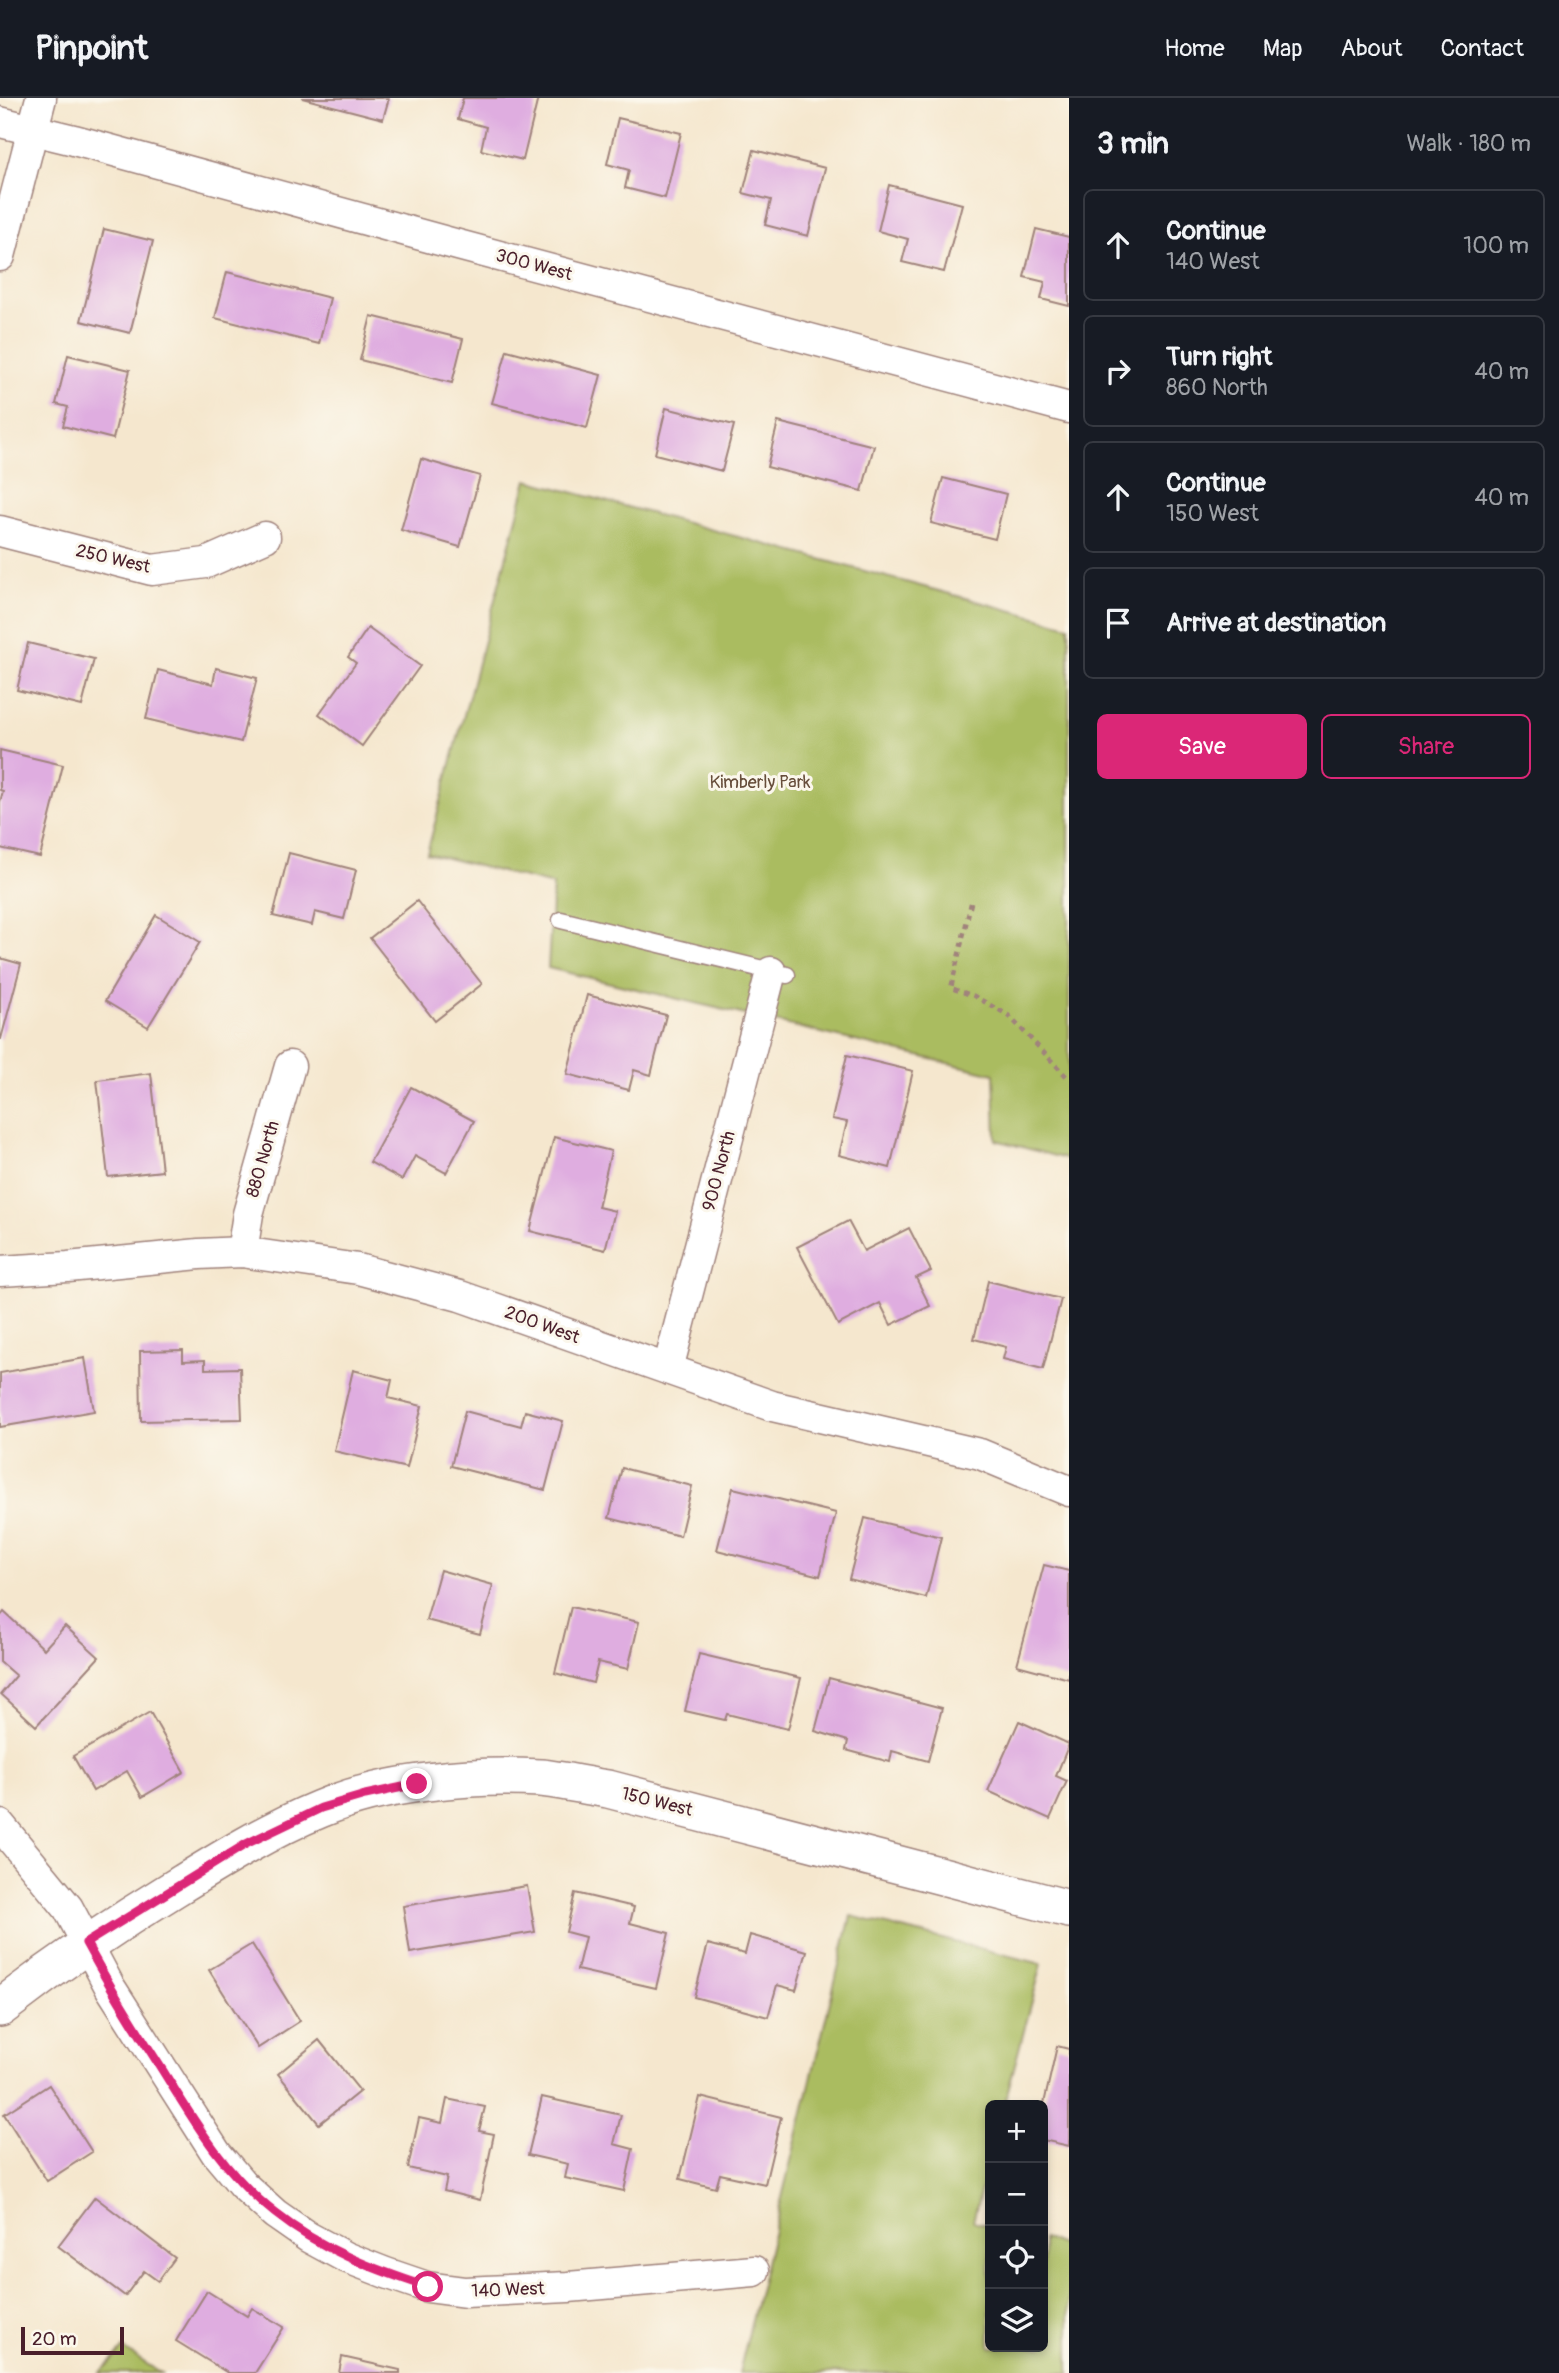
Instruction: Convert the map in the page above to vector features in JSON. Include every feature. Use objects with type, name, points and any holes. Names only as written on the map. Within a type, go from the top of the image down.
[{"type":"street","points":[[0,256],[41,98]]},
{"type":"street","name":"300 West","points":[[0,122],[1069,408]]},
{"type":"street","name":"250 West","points":[[0,531],[152,570],[206,563],[265,537]]},
{"type":"street","name":"900 North","points":[[668,1369],[779,974]]},
{"type":"street","name":"880 North","points":[[242,1252],[255,1189],[290,1066]]},
{"type":"street","name":"200 West","points":[[0,1271],[242,1252],[327,1264],[398,1278],[460,1296],[772,1406],[981,1454],[1069,1491]]},
{"type":"street","name":"150 West","points":[[0,2008],[86,1943],[246,1844],[321,1808],[365,1795],[417,1784],[478,1777],[542,1778],[608,1789],[1069,1909]]},
{"type":"street","points":[[0,1825],[68,1908],[86,1943]]},
{"type":"street","name":"140 West","points":[[86,1943],[110,1987],[181,2101],[229,2169],[275,2214],[309,2237],[345,2256],[428,2287],[465,2292],[557,2288],[754,2271]]},
{"type":"lane","points":[[561,920],[779,974]]},
{"type":"path","points":[[971,903],[951,988],[974,996],[1008,1015],[1069,1079]]},
{"type":"green space","name":"Kimberly Park","points":[[527,480],[1069,626],[1069,1160],[996,1140],[994,1074],[548,968],[553,885],[427,853]]},
{"type":"green space","points":[[851,1916],[1042,1964],[1005,2100],[985,2100],[985,2175],[973,2221],[985,2225],[985,2352],[1048,2352],[1048,2240],[1069,2246],[1069,2373],[739,2373]]},
{"type":"green space","points":[[123,2349],[161,2373],[100,2373]]},
{"type":"building","points":[[302,98],[389,98],[383,119]]},
{"type":"building","points":[[463,98],[538,98],[523,160],[481,150],[486,127],[458,119]]},
{"type":"building","points":[[618,118],[681,133],[665,198],[625,188],[629,170],[607,164]]},
{"type":"building","points":[[754,150],[825,168],[808,236],[765,225],[771,200],[743,193]]},
{"type":"building","points":[[889,185],[962,204],[944,272],[902,262],[908,239],[878,231]]},
{"type":"building","points":[[104,229],[153,241],[130,333],[81,321]]},
{"type":"building","points":[[1036,229],[1069,237],[1069,306],[1041,299],[1045,282],[1024,277]]},
{"type":"building","points":[[227,272],[330,298],[319,344],[215,318]]},
{"type":"building","points":[[371,316],[463,339],[452,383],[360,360]]},
{"type":"building","points":[[507,350],[601,375],[587,428],[492,403]]},
{"type":"building","points":[[68,355],[130,370],[113,439],[63,426],[68,407],[56,404]]},
{"type":"building","points":[[666,408],[734,425],[722,471],[655,454]]},
{"type":"building","points":[[778,422],[874,446],[862,491],[767,467]]},
{"type":"building","points":[[421,459],[480,476],[460,547],[401,530]]},
{"type":"building","points":[[943,478],[1006,494],[995,539],[931,523]]},
{"type":"building","points":[[368,628],[420,666],[362,746],[319,714],[356,663],[348,657]]},
{"type":"building","points":[[28,643],[94,659],[82,706],[17,690]]},
{"type":"building","points":[[216,668],[257,678],[241,742],[146,719],[158,670],[213,684]]},
{"type":"building","points":[[0,750],[63,765],[40,857],[0,848],[0,802],[3,791],[0,790]]},
{"type":"building","points":[[289,853],[356,870],[344,919],[315,912],[312,925],[273,916]]},
{"type":"building","points":[[417,901],[482,984],[435,1021],[370,938]]},
{"type":"building","points":[[156,915],[200,942],[148,1027],[105,1001]]},
{"type":"building","points":[[0,958],[21,964],[1,1039],[0,1039]]},
{"type":"building","points":[[587,995],[666,1015],[651,1075],[634,1070],[629,1090],[567,1074]]},
{"type":"building","points":[[847,1055],[913,1071],[890,1168],[839,1155],[847,1122],[832,1119]]},
{"type":"building","points":[[151,1073],[162,1171],[108,1177],[97,1080]]},
{"type":"building","points":[[411,1087],[474,1121],[446,1173],[415,1156],[402,1180],[370,1162]]},
{"type":"building","points":[[554,1137],[611,1151],[598,1207],[615,1211],[605,1250],[530,1231]]},
{"type":"building","points":[[848,1221],[864,1251],[909,1228],[931,1271],[916,1278],[930,1306],[891,1325],[880,1303],[838,1325],[797,1247]]},
{"type":"building","points":[[988,1281],[1061,1299],[1043,1369],[1003,1359],[1006,1347],[974,1339]]},
{"type":"building","points":[[183,1350],[183,1361],[205,1360],[205,1369],[240,1368],[242,1419],[141,1421],[140,1351]]},
{"type":"building","points":[[85,1358],[94,1411],[0,1427],[0,1373]]},
{"type":"building","points":[[353,1370],[392,1380],[388,1398],[422,1406],[407,1468],[334,1451]]},
{"type":"building","points":[[465,1411],[521,1426],[525,1411],[563,1421],[545,1490],[451,1466]]},
{"type":"building","points":[[622,1468],[692,1486],[680,1536],[609,1518]]},
{"type":"building","points":[[733,1488],[836,1513],[820,1576],[717,1550]]},
{"type":"building","points":[[865,1518],[941,1537],[926,1598],[849,1579]]},
{"type":"building","points":[[1044,1565],[1069,1571],[1069,1679],[1017,1665]]},
{"type":"building","points":[[440,1570],[493,1585],[480,1634],[426,1620]]},
{"type":"building","points":[[571,1607],[639,1622],[628,1669],[598,1662],[593,1683],[555,1673]]},
{"type":"building","points":[[4,1612],[44,1649],[65,1626],[99,1657],[36,1726],[1,1694],[16,1676],[0,1662],[0,1617]]},
{"type":"building","points":[[699,1654],[801,1678],[788,1729],[727,1714],[725,1720],[685,1711]]},
{"type":"building","points":[[829,1678],[942,1708],[928,1761],[892,1751],[890,1762],[846,1750],[848,1741],[815,1731]]},
{"type":"building","points":[[150,1712],[184,1772],[142,1797],[127,1771],[93,1791],[73,1756]]},
{"type":"building","points":[[1019,1721],[1069,1744],[1056,1776],[1067,1781],[1050,1819],[988,1791]]},
{"type":"building","points":[[527,1886],[535,1932],[410,1953],[403,1906]]},
{"type":"building","points":[[575,1893],[634,1907],[630,1923],[669,1933],[656,1988],[577,1970],[585,1937],[566,1932]]},
{"type":"building","points":[[750,1935],[807,1951],[796,1990],[777,1985],[768,2017],[694,1997],[708,1944],[745,1954]]},
{"type":"building","points":[[252,1944],[300,2021],[258,2048],[209,1970]]},
{"type":"building","points":[[319,2040],[360,2091],[319,2124],[278,2074]]},
{"type":"building","points":[[1057,2046],[1069,2049],[1069,2146],[1048,2141],[1048,2100],[1045,2100]]},
{"type":"building","points":[[49,2085],[92,2152],[47,2181],[4,2114]]},
{"type":"building","points":[[542,2097],[621,2115],[614,2144],[633,2149],[624,2191],[565,2178],[568,2164],[528,2155]]},
{"type":"building","points":[[700,2097],[781,2117],[765,2184],[720,2174],[716,2188],[680,2179]]},
{"type":"building","points":[[447,2099],[485,2107],[479,2131],[494,2134],[480,2200],[444,2191],[447,2177],[408,2168],[419,2118],[442,2123]]},
{"type":"building","points":[[95,2197],[175,2258],[158,2281],[144,2271],[125,2296],[58,2246]]},
{"type":"building","points":[[207,2291],[247,2316],[252,2308],[284,2327],[255,2373],[228,2373],[176,2341]]},
{"type":"building","points":[[342,2357],[400,2370],[400,2373],[339,2373]]},
{"type":"route","points":[[417,1784],[321,1808],[246,1844],[86,1943],[110,1987],[189,2113],[243,2185],[275,2214],[309,2237],[345,2256],[428,2287]]}]
